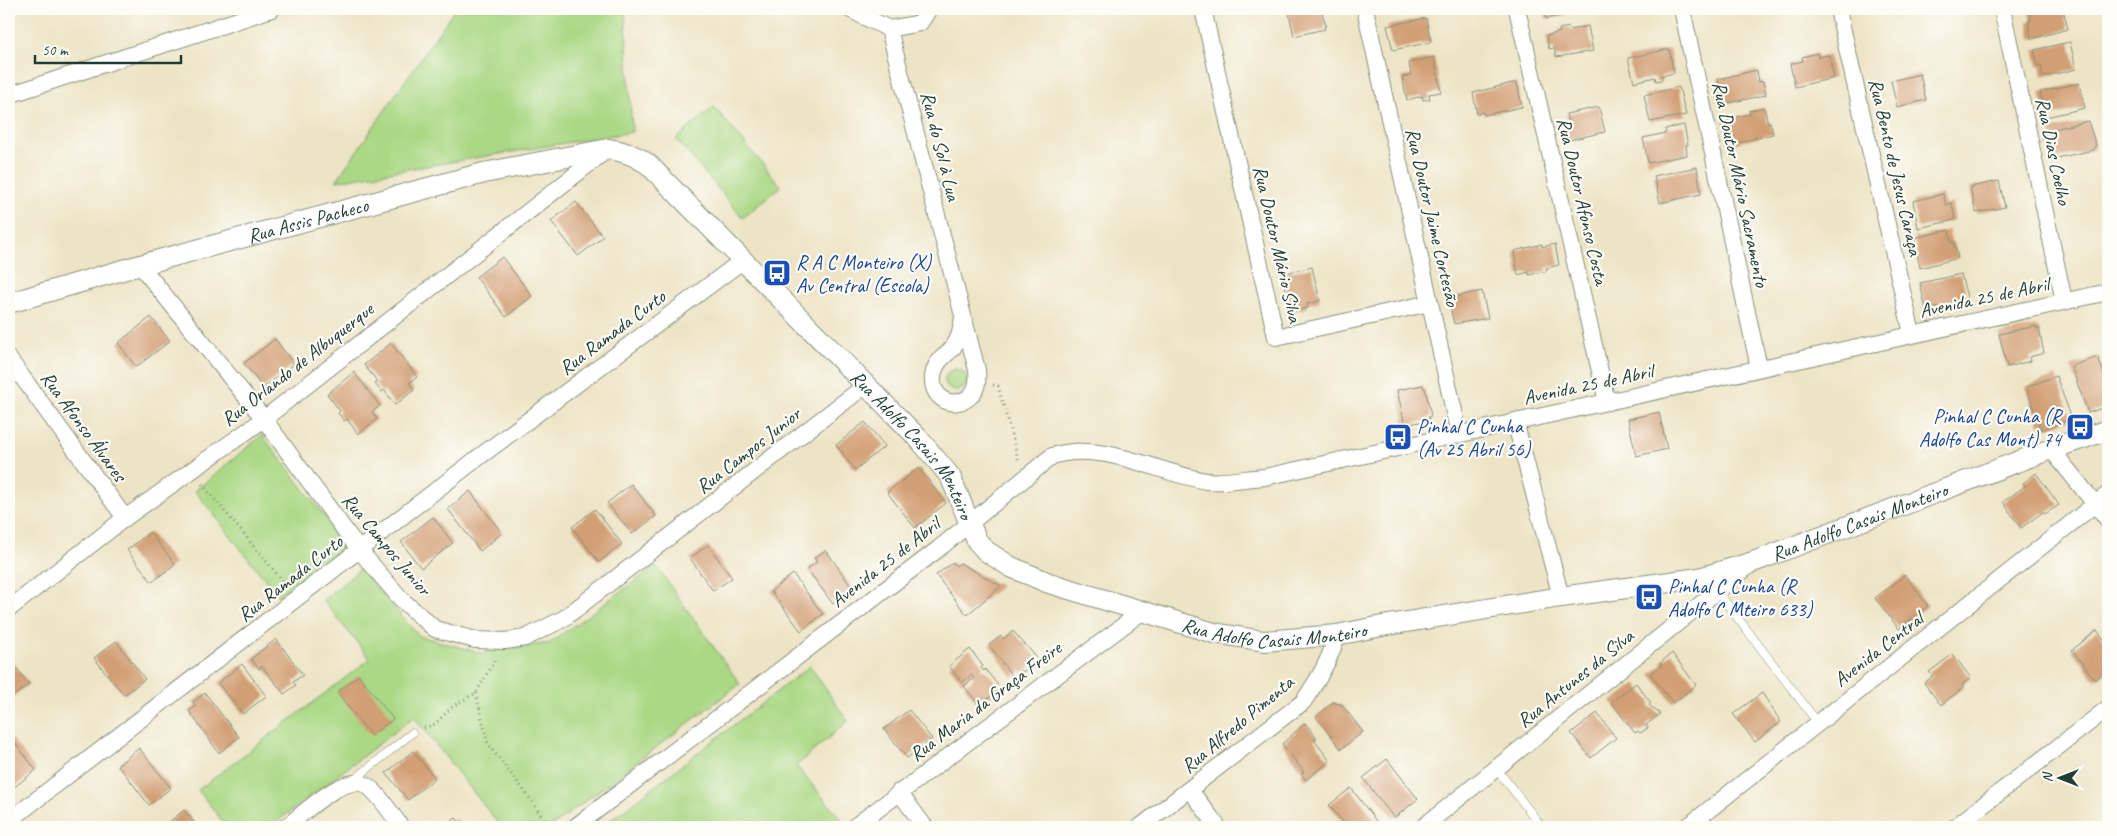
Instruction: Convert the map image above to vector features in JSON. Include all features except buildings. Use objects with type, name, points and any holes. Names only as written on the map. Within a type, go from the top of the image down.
[{"type":"street","points":[[9,95],[272,9]]},
{"type":"street","points":[[850,9],[889,29],[920,23],[928,9]]},
{"type":"street","name":"Rua Doutor Mário Silva","points":[[1203,9],[1276,337],[1430,303]]},
{"type":"street","name":"Rua Doutor Jaime Cortesão","points":[[1365,9],[1459,434]]},
{"type":"street","name":"Rua Doutor Afonso Costa","points":[[1517,9],[1607,402]]},
{"type":"street","name":"Rua Doutor Mário Sacramento","points":[[1682,9],[1759,368]]},
{"type":"street","name":"Rua Bento de Jesus Caraça","points":[[1838,9],[1912,334]]},
{"type":"street","name":"Rua Dias Coelho","points":[[2002,9],[2064,301]]},
{"type":"street","name":"Rua do Sol à Lua","points":[[889,29],[977,370],[978,381]]},
{"type":"street","name":"Rua Adolfo Casais Monteiro","points":[[608,149],[636,155],[648,164],[918,438],[950,476],[977,541],[986,551],[1011,567],[1049,583],[1214,634],[1264,641],[1337,635],[1561,597],[1699,578],[1753,562],[2051,448],[2108,430]]},
{"type":"street","name":"Rua Assis Pacheco","points":[[9,303],[140,265],[484,173],[608,149]]},
{"type":"street","name":"Rua Orlando de Albuquerque","points":[[9,609],[125,518],[264,419],[608,149]]},
{"type":"street","name":"Rua Ramada Curto","points":[[9,821],[476,460],[742,261]]},
{"type":"street","name":"Rua Campos Junior","points":[[140,265],[264,419],[360,550],[402,600],[435,629],[475,640],[505,641],[525,638],[563,619],[866,386]]},
{"type":"street","name":"Avenida 25 de Abril","points":[[575,827],[970,522],[1052,456],[1077,451],[1121,458],[1208,481],[1265,477],[2108,292]]},
{"type":"street","points":[[963,317],[961,330],[954,346],[937,364],[932,383],[942,399],[953,403],[960,402],[974,393],[978,381]]},
{"type":"street","name":"Rua Afonso Álvares","points":[[9,359],[125,518]]},
{"type":"street","points":[[1515,421],[1561,597]]},
{"type":"street","points":[[2051,448],[2102,499],[2108,520]]},
{"type":"street","name":"Avenida Central","points":[[1687,827],[2102,499]]},
{"type":"street","name":"Rua Antunes da Silva","points":[[1423,827],[1753,562]]},
{"type":"street","name":"Rua Maria da Graça Freire","points":[[854,827],[1143,611]]},
{"type":"street","name":"Rua Alfredo Pimenta","points":[[1140,827],[1303,702],[1330,659],[1337,635]]},
{"type":"street","points":[[1955,827],[2108,708]]},
{"type":"street","points":[[286,827],[339,786],[352,782],[365,784],[375,793],[401,827]]},
{"type":"street","points":[[1190,790],[1218,827]]},
{"type":"street","points":[[900,792],[925,827]]},
{"type":"lane","points":[[1717,591],[1818,723]]},
{"type":"lane","points":[[352,782],[412,733]]},
{"type":"lane","points":[[1496,768],[1542,827]]},
{"type":"path","points":[[978,381],[998,386],[1024,479]]},
{"type":"path","points":[[191,471],[298,599]]},
{"type":"path","points":[[412,733],[435,724],[453,706],[476,693],[505,641]]},
{"type":"path","points":[[476,693],[488,744],[526,793],[549,827]]},
{"type":"green space","points":[[455,9],[625,9],[632,132],[336,181]]},
{"type":"green space","points":[[714,107],[781,186],[743,218],[676,139]]},
{"type":"green space","points":[[956,369],[964,372],[967,380],[964,388],[956,391],[948,388],[945,380],[948,372]]},
{"type":"green space","points":[[262,435],[347,545],[278,596],[195,491]]},
{"type":"green space","points":[[656,566],[740,684],[551,827],[501,827],[414,717],[270,827],[227,827],[198,790],[370,659],[323,600],[360,569],[419,636],[481,653],[550,643]]},
{"type":"green space","points":[[810,666],[848,721],[796,766],[843,821],[836,827],[602,827]]},
{"type":"place","name":"R A C Monteiro (X) Av Central (Escola)","points":[[777,273]]},
{"type":"place","name":"Pinhal C Cunha (R Adolfo Cas Mont) 74","points":[[2080,427]]},
{"type":"place","name":"Pinhal C Cunha (Av 25 Abril 56)","points":[[1398,437]]},
{"type":"place","name":"Pinhal C Cunha (R Adolfo C Mteiro 633)","points":[[1649,597]]}]
